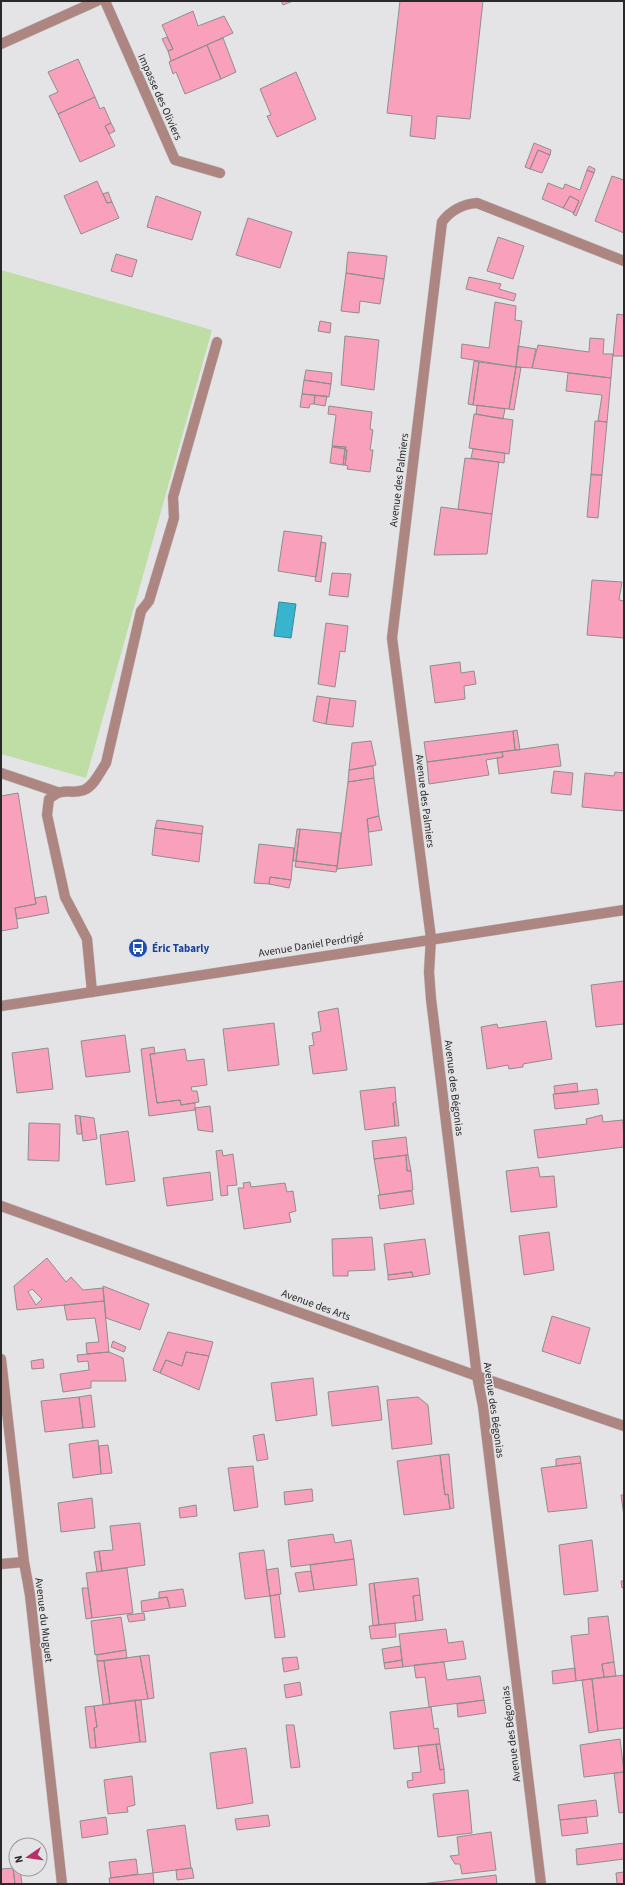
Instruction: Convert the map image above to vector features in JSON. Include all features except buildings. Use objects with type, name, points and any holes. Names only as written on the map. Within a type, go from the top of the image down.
[{"type":"street","points":[[1,44],[97,1]]},
{"type":"street","name":"Impasse des Oliviers","points":[[105,1],[175,160],[220,172]]},
{"type":"street","name":"Avenue des Palmiers","points":[[432,938],[392,638],[442,222],[447,215],[467,203],[477,202],[624,262]]},
{"type":"street","points":[[1,773],[57,792],[84,790],[92,784],[106,763],[141,611],[149,601],[174,518],[173,497],[217,342]]},
{"type":"street","points":[[57,792],[49,799],[47,815],[65,897],[87,939],[92,992]]},
{"type":"street","name":"Avenue Daniel Perdrigé","points":[[1,1006],[432,938],[624,910]]},
{"type":"street","name":"Avenue des Bégonias","points":[[432,938],[429,972],[431,999],[477,1376],[484,1414],[541,1884]]},
{"type":"street","name":"Avenue des Arts","points":[[1,1206],[477,1376],[624,1426]]},
{"type":"street","name":"Avenue du Muguet","points":[[1,1359],[24,1562],[30,1595],[62,1884]]},
{"type":"street","points":[[1,1564],[24,1562]]},
{"type":"green space","points":[[1,270],[212,330],[86,778],[1,754]]},
{"type":"water","points":[[279,602],[296,604],[291,638],[274,636]]},
{"type":"place","name":"Éric Tabarly","points":[[138,948]]}]
